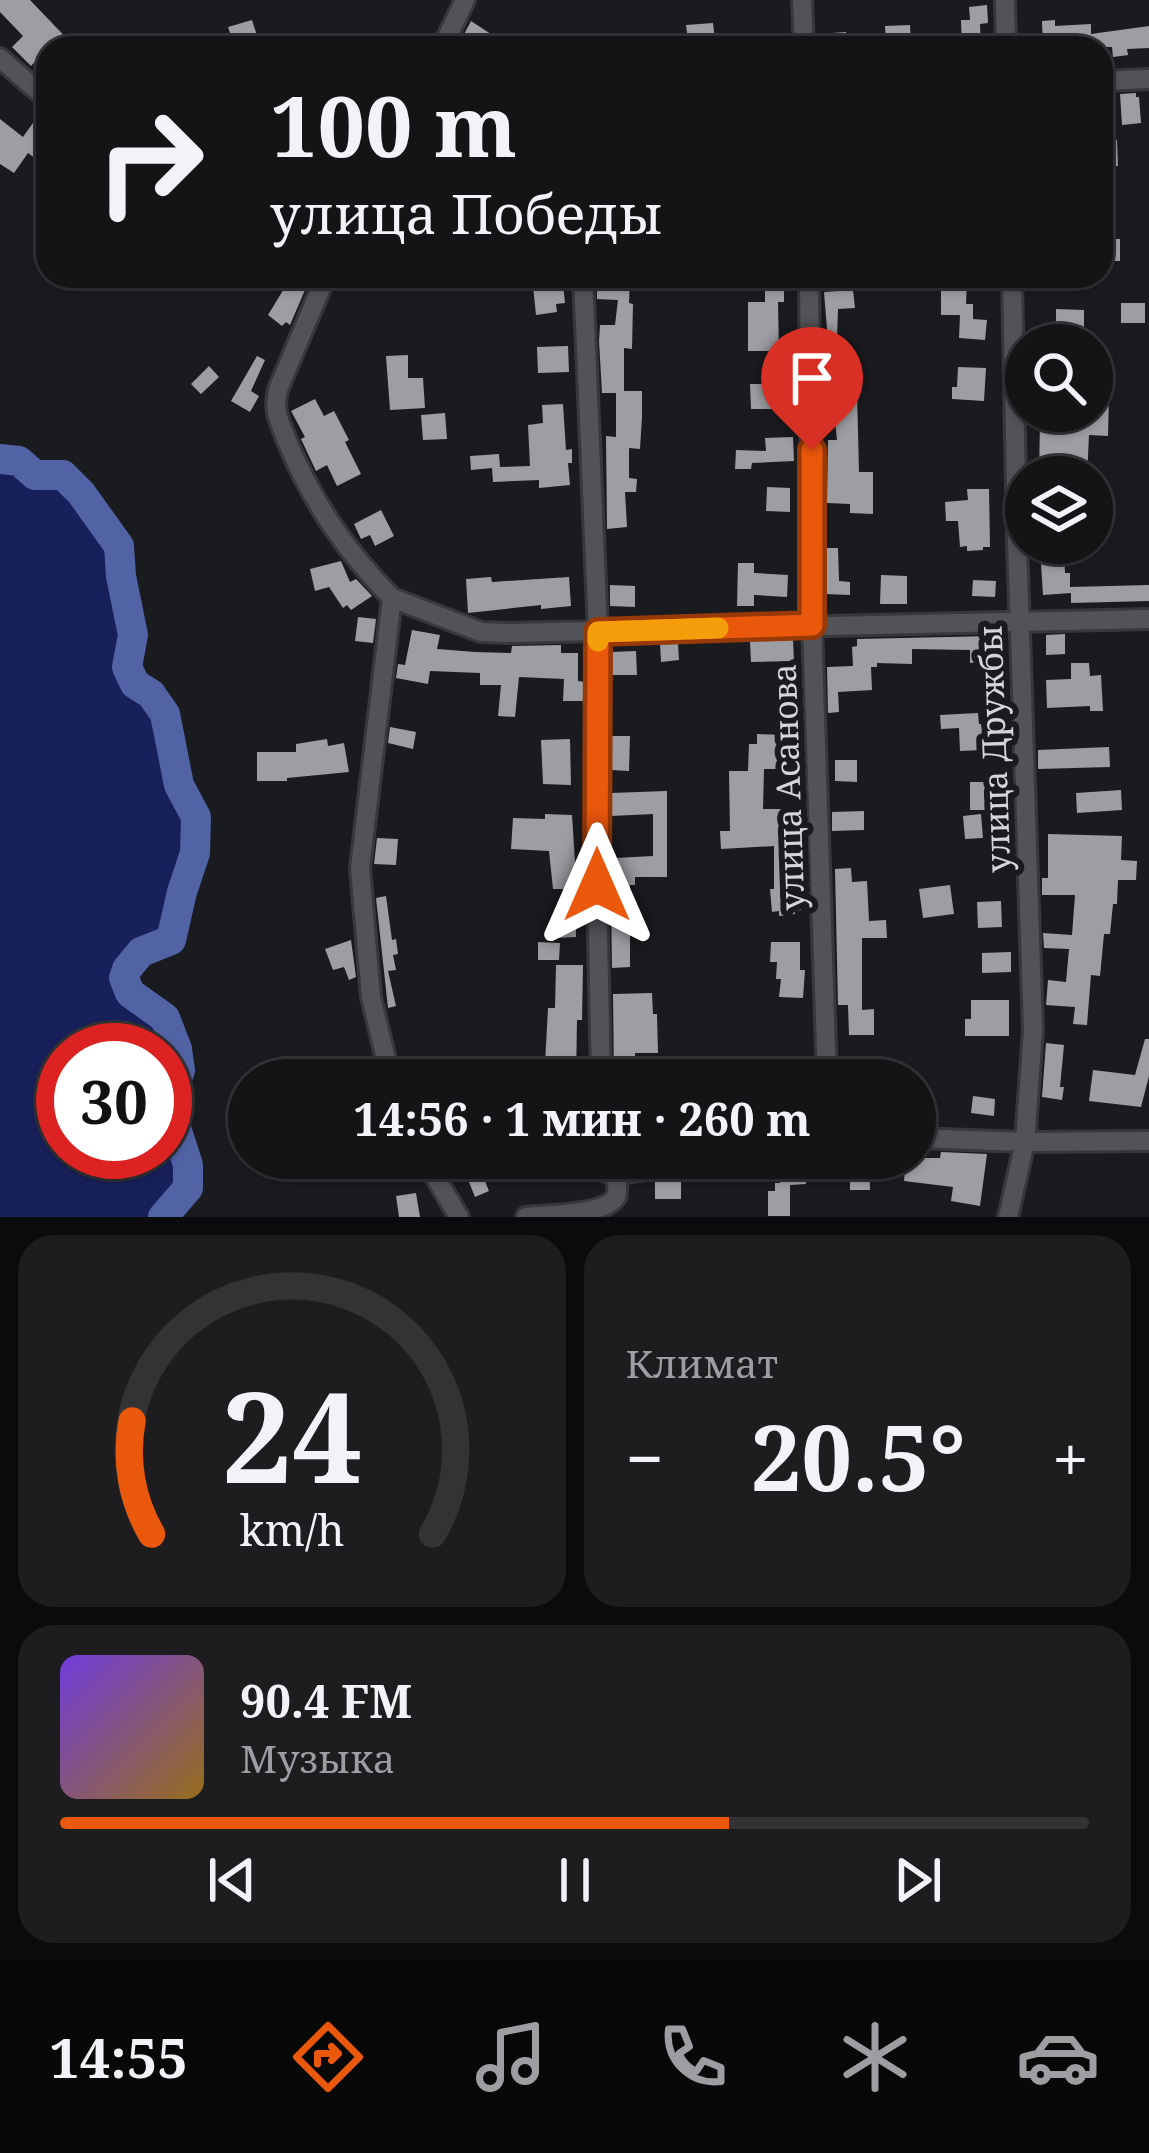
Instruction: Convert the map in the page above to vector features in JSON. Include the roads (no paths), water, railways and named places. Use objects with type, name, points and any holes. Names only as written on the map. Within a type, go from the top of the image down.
[{"type":"street","points":[[448,36],[465,0]]},
{"type":"street","points":[[802,0],[804,36]]},
{"type":"street","points":[[1005,0],[1006,36]]},
{"type":"street","points":[[0,58],[36,90]]},
{"type":"street","points":[[1113,80],[1149,79]]},
{"type":"street","points":[[321,288],[279,387],[275,412],[322,512],[392,598],[481,632],[1149,619]]},
{"type":"street","points":[[584,288],[598,632],[601,1059]]},
{"type":"street","name":"улица Асанова","points":[[809,288],[812,625],[826,1059]]},
{"type":"street","name":"улица Дружбы","points":[[1008,1217],[1025,1142],[1033,1030],[1012,288]]},
{"type":"street","points":[[387,1059],[371,998],[360,868],[392,598]]},
{"type":"street","points":[[936,1139],[1149,1141]]},
{"type":"street","points":[[436,1179],[459,1217]]},
{"type":"street","points":[[526,1217],[596,1210],[612,1202],[618,1193],[617,1179]]},
{"type":"waterway","points":[[0,459],[19,461],[35,475],[63,475],[119,546],[133,635],[127,667],[135,684],[151,694],[165,714],[179,785],[196,817],[195,853],[171,940],[141,952],[124,978],[130,993],[165,1018],[177,1049],[180,1070],[170,1109],[188,1165],[188,1188],[163,1217]]}]
